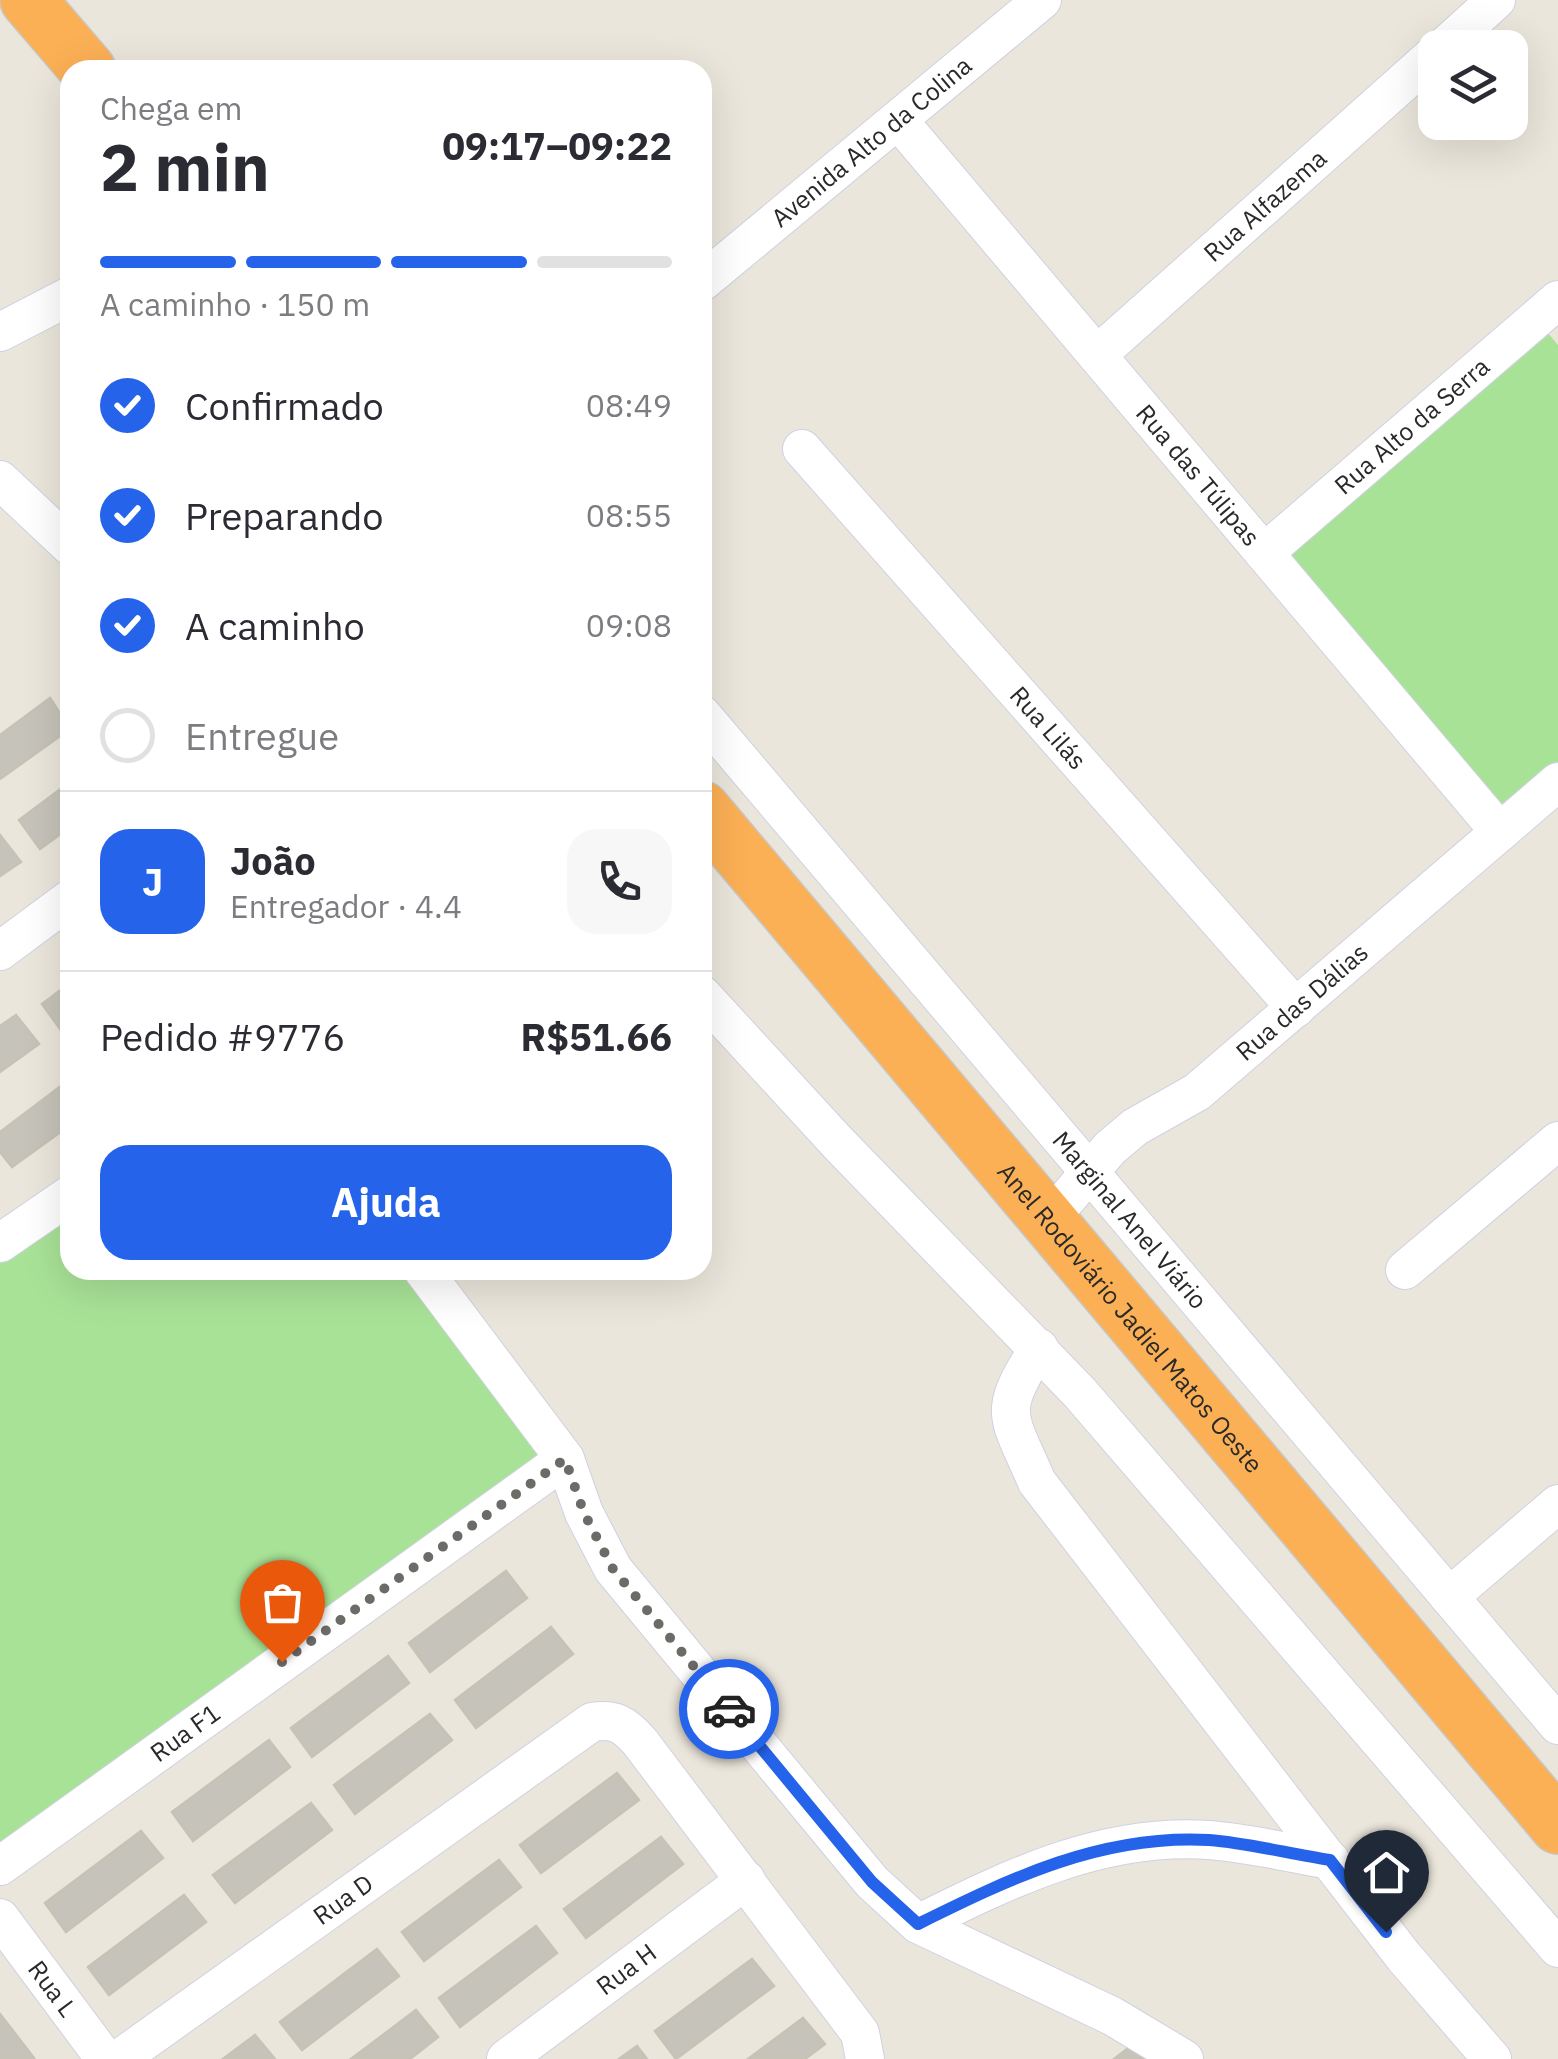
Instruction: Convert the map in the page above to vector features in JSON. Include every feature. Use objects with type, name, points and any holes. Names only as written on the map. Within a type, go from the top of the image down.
[{"type":"highway","points":[[28,0],[79,60]]},
{"type":"highway","name":"Anel Rodoviário Jadiel Matos Oeste","points":[[712,821],[1558,1826]]},
{"type":"street","name":"Avenida Alto da Colina","points":[[712,274],[1042,0]]},
{"type":"street","points":[[1462,30],[1496,0]]},
{"type":"street","name":"Rua Alfazema","points":[[1097,355],[1418,69]]},
{"type":"street","name":"Rua das Túlipas","points":[[898,120],[1500,832]]},
{"type":"street","points":[[0,332],[60,303]]},
{"type":"street","name":"Rua Alto da Serra","points":[[1264,553],[1551,321]]},
{"type":"street","name":"Rua Lilás","points":[[802,449],[1296,1008]]},
{"type":"street","points":[[0,480],[60,537]]},
{"type":"street","name":"Marginal Anel Viário","points":[[712,727],[1558,1725]]},
{"type":"street","name":"Rua das Dálias","points":[[1048,1221],[1088,1171],[1134,1127],[1197,1092],[1558,782]]},
{"type":"street","points":[[0,951],[60,906]]},
{"type":"street","points":[[712,1005],[838,1143],[1039,1348],[1558,1948]]},
{"type":"street","points":[[1404,1270],[1558,1141]]},
{"type":"street","points":[[0,1243],[60,1202]]},
{"type":"street","points":[[431,1280],[565,1459],[584,1513],[613,1569],[872,1882],[918,1924],[1112,2016],[1184,2059]]},
{"type":"street","points":[[1039,1348],[1016,1383],[1008,1414],[1037,1482],[1404,1957],[1492,2059]]},
{"type":"street","name":"Rua F1","points":[[0,1866],[565,1459]]},
{"type":"street","points":[[1450,1597],[1558,1504]]},
{"type":"street","name":"Rua D","points":[[120,2059],[592,1722],[608,1719],[625,1725],[746,1880],[862,2046]]},
{"type":"street","points":[[918,1924],[1010,1878],[1105,1846],[1208,1840],[1330,1860]]},
{"type":"street","name":"Rua H","points":[[506,2059],[746,1880]]},
{"type":"street","name":"Rua L","points":[[0,1918],[105,2059]]},
{"type":"green space","points":[[1536,319],[1558,345],[1558,782],[1500,832],[1264,553]]},
{"type":"green space","points":[[60,1201],[60,1280],[414,1280],[549,1460],[0,1866],[0,1245]]},
{"type":"building","points":[[50,698],[60,714],[60,736],[0,779],[0,735]]},
{"type":"building","points":[[60,789],[60,834],[40,849],[19,820]]},
{"type":"building","points":[[0,835],[21,862],[0,876]]},
{"type":"building","points":[[60,990],[60,1029],[42,1004]]},
{"type":"building","points":[[16,1015],[39,1044],[0,1072],[0,1026]]},
{"type":"building","points":[[60,1087],[60,1132],[12,1167],[0,1152],[0,1132]]},
{"type":"building","points":[[506,1571],[527,1598],[430,1672],[409,1643]]},
{"type":"building","points":[[551,1627],[573,1654],[476,1728],[455,1700]]},
{"type":"building","points":[[388,1656],[409,1683],[312,1757],[291,1728]]},
{"type":"building","points":[[430,1714],[452,1740],[355,1814],[334,1785]]},
{"type":"building","points":[[269,1740],[290,1767],[193,1841],[172,1812]]},
{"type":"building","points":[[617,1773],[639,1800],[541,1873],[520,1845]]},
{"type":"building","points":[[311,1803],[332,1830],[235,1903],[213,1875]]},
{"type":"building","points":[[141,1831],[163,1858],[66,1932],[45,1903]]},
{"type":"building","points":[[661,1837],[683,1864],[586,1938],[564,1909]]},
{"type":"building","points":[[499,1860],[521,1887],[424,1961],[402,1932]]},
{"type":"building","points":[[184,1895],[206,1922],[109,1995],[88,1967]]},
{"type":"building","points":[[536,1926],[557,1953],[460,2027],[439,1998]]},
{"type":"building","points":[[377,1949],[399,1976],[302,2050],[280,2022]]},
{"type":"building","points":[[752,1959],[774,1986],[676,2059],[655,2031]]},
{"type":"building","points":[[416,2010],[438,2037],[410,2059],[351,2059]]},
{"type":"building","points":[[0,2014],[34,2058],[0,2059]]},
{"type":"building","points":[[803,2018],[825,2044],[805,2059],[748,2059]]},
{"type":"building","points":[[255,2035],[275,2059],[223,2059]]},
{"type":"building","points":[[1144,2036],[1160,2059],[1114,2059]]},
{"type":"building","points":[[637,2046],[647,2059],[619,2059]]},
{"type":"way so far","points":[[282,1662],[565,1459],[584,1513],[613,1569],[729,1709]]},
{"type":"route","points":[[729,1709],[872,1882],[918,1924],[1010,1878],[1105,1846],[1208,1840],[1330,1860],[1386,1932]]}]
